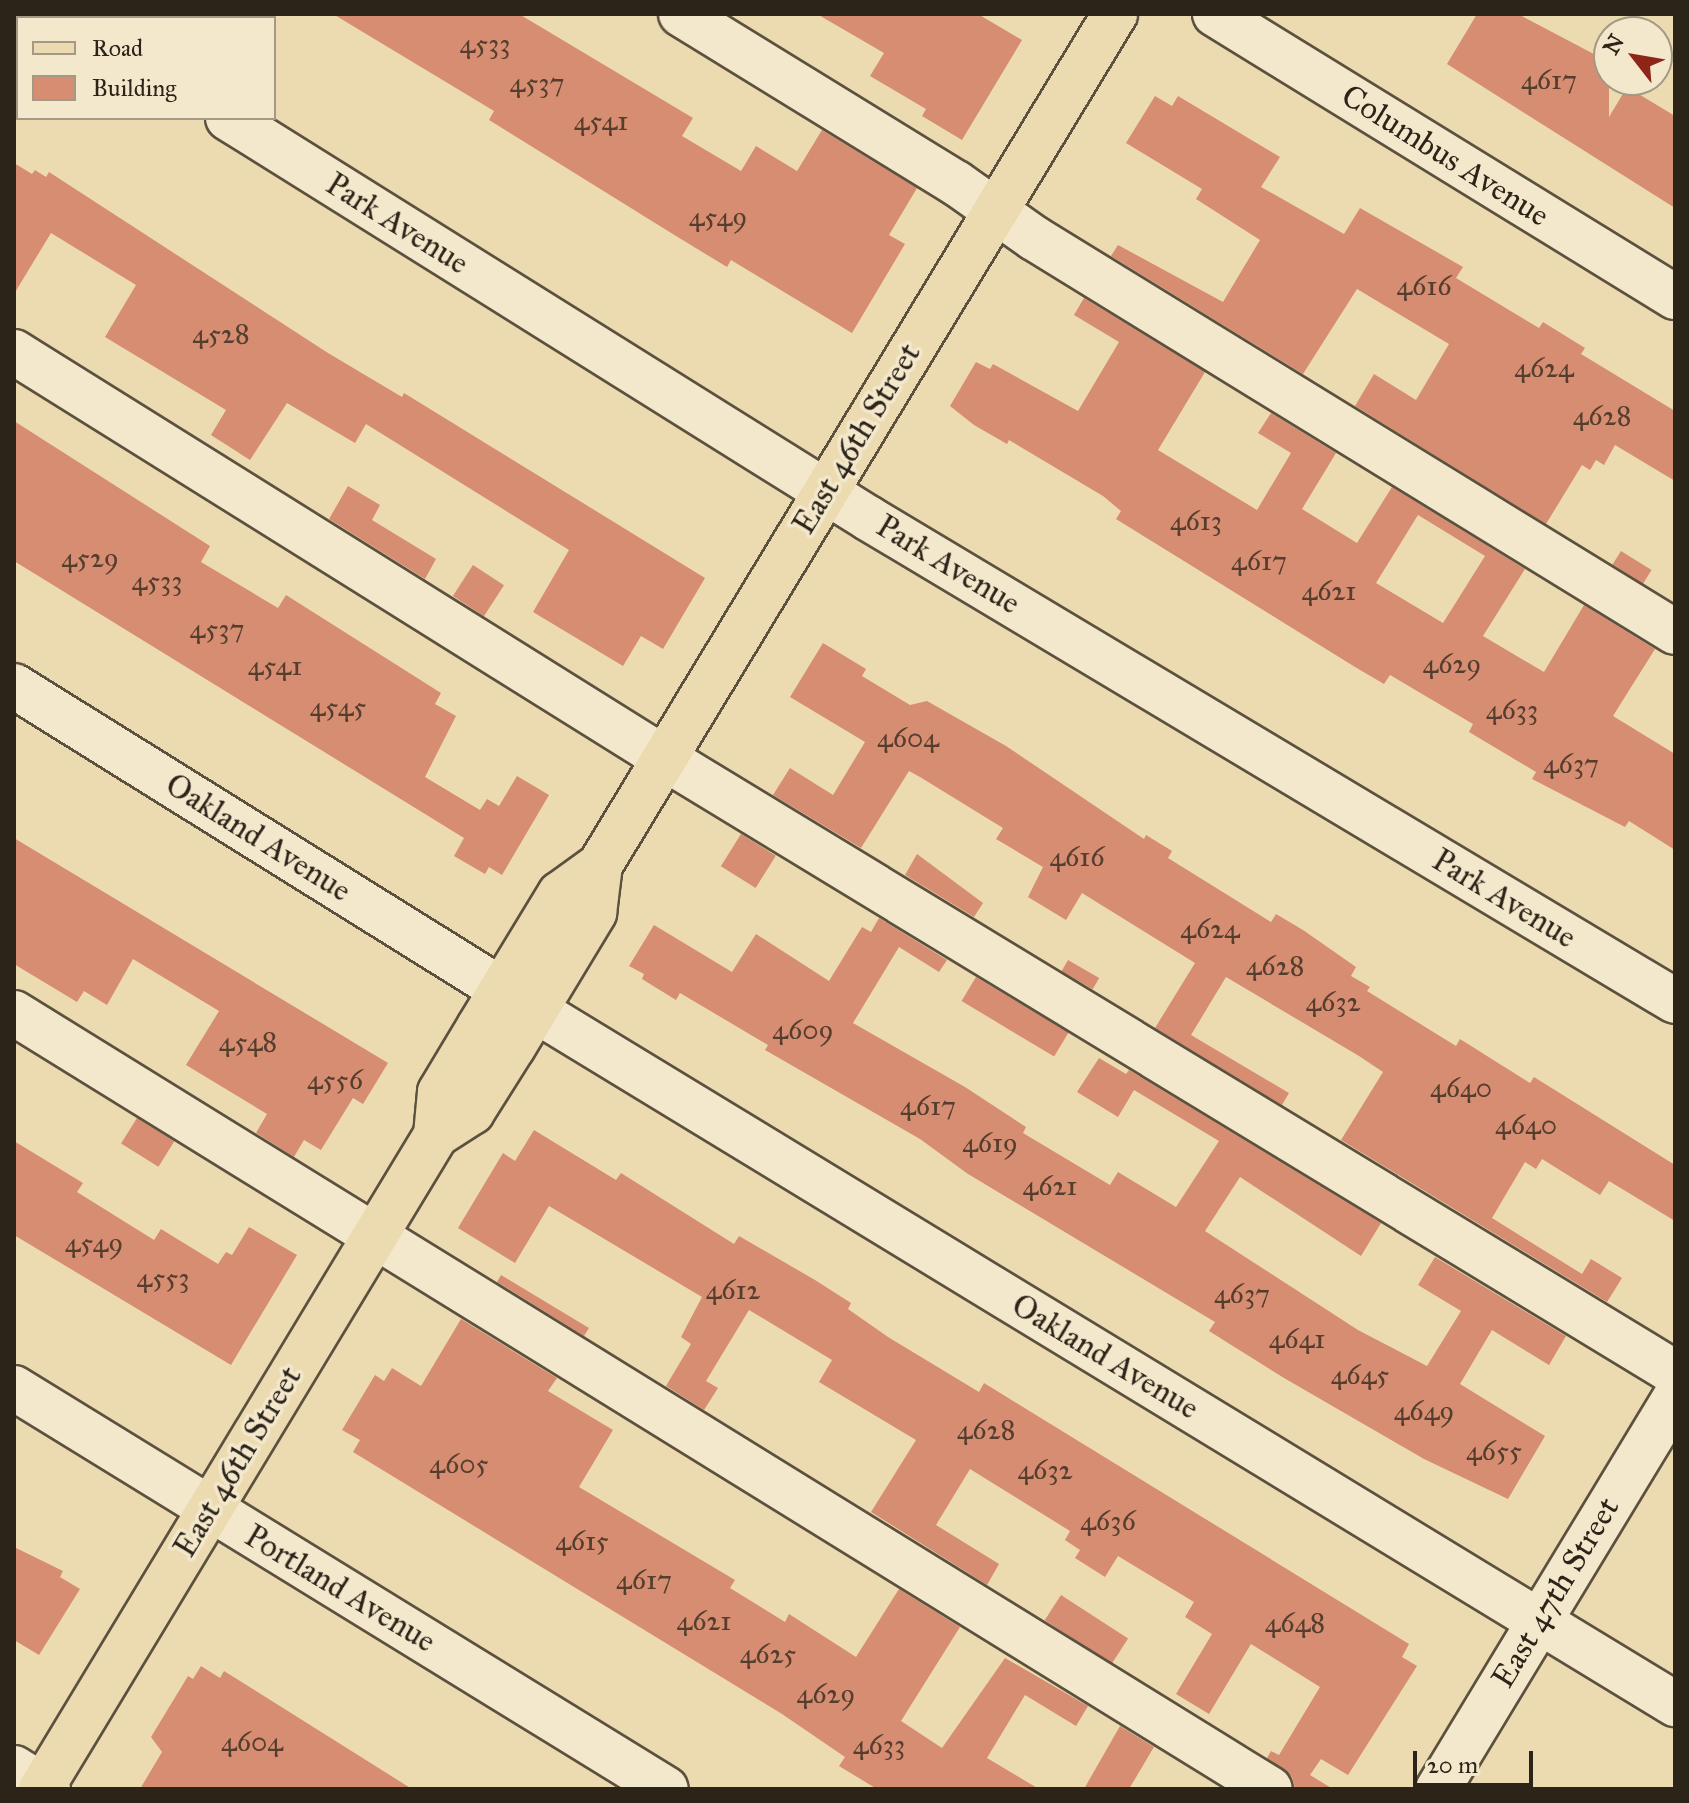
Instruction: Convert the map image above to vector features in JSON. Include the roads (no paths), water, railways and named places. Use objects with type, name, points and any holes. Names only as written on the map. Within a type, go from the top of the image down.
[{"type":"main road","name":"East 46th Street","points":[[37,1783],[210,1510],[436,1135],[472,1112],[519,1000],[594,913],[600,865],[1115,14]]},
{"type":"street","points":[[681,14],[956,183],[994,213],[1675,632]]},
{"type":"street","name":"Columbus Avenue","points":[[1215,14],[1675,297]]},
{"type":"street","name":"Park Avenue","points":[[231,120],[825,491],[1675,1001]]},
{"type":"street","points":[[14,352],[664,758],[1675,1373]]},
{"type":"street","name":"Oakland Avenue","points":[[14,686],[519,1000],[1675,1704]]},
{"type":"street","points":[[14,1013],[1270,1789]]},
{"type":"street","name":"Portland Avenue","points":[[14,1388],[666,1789]]},
{"type":"street","name":"East 47th Street","points":[[1438,1789],[1675,1397]]}]
